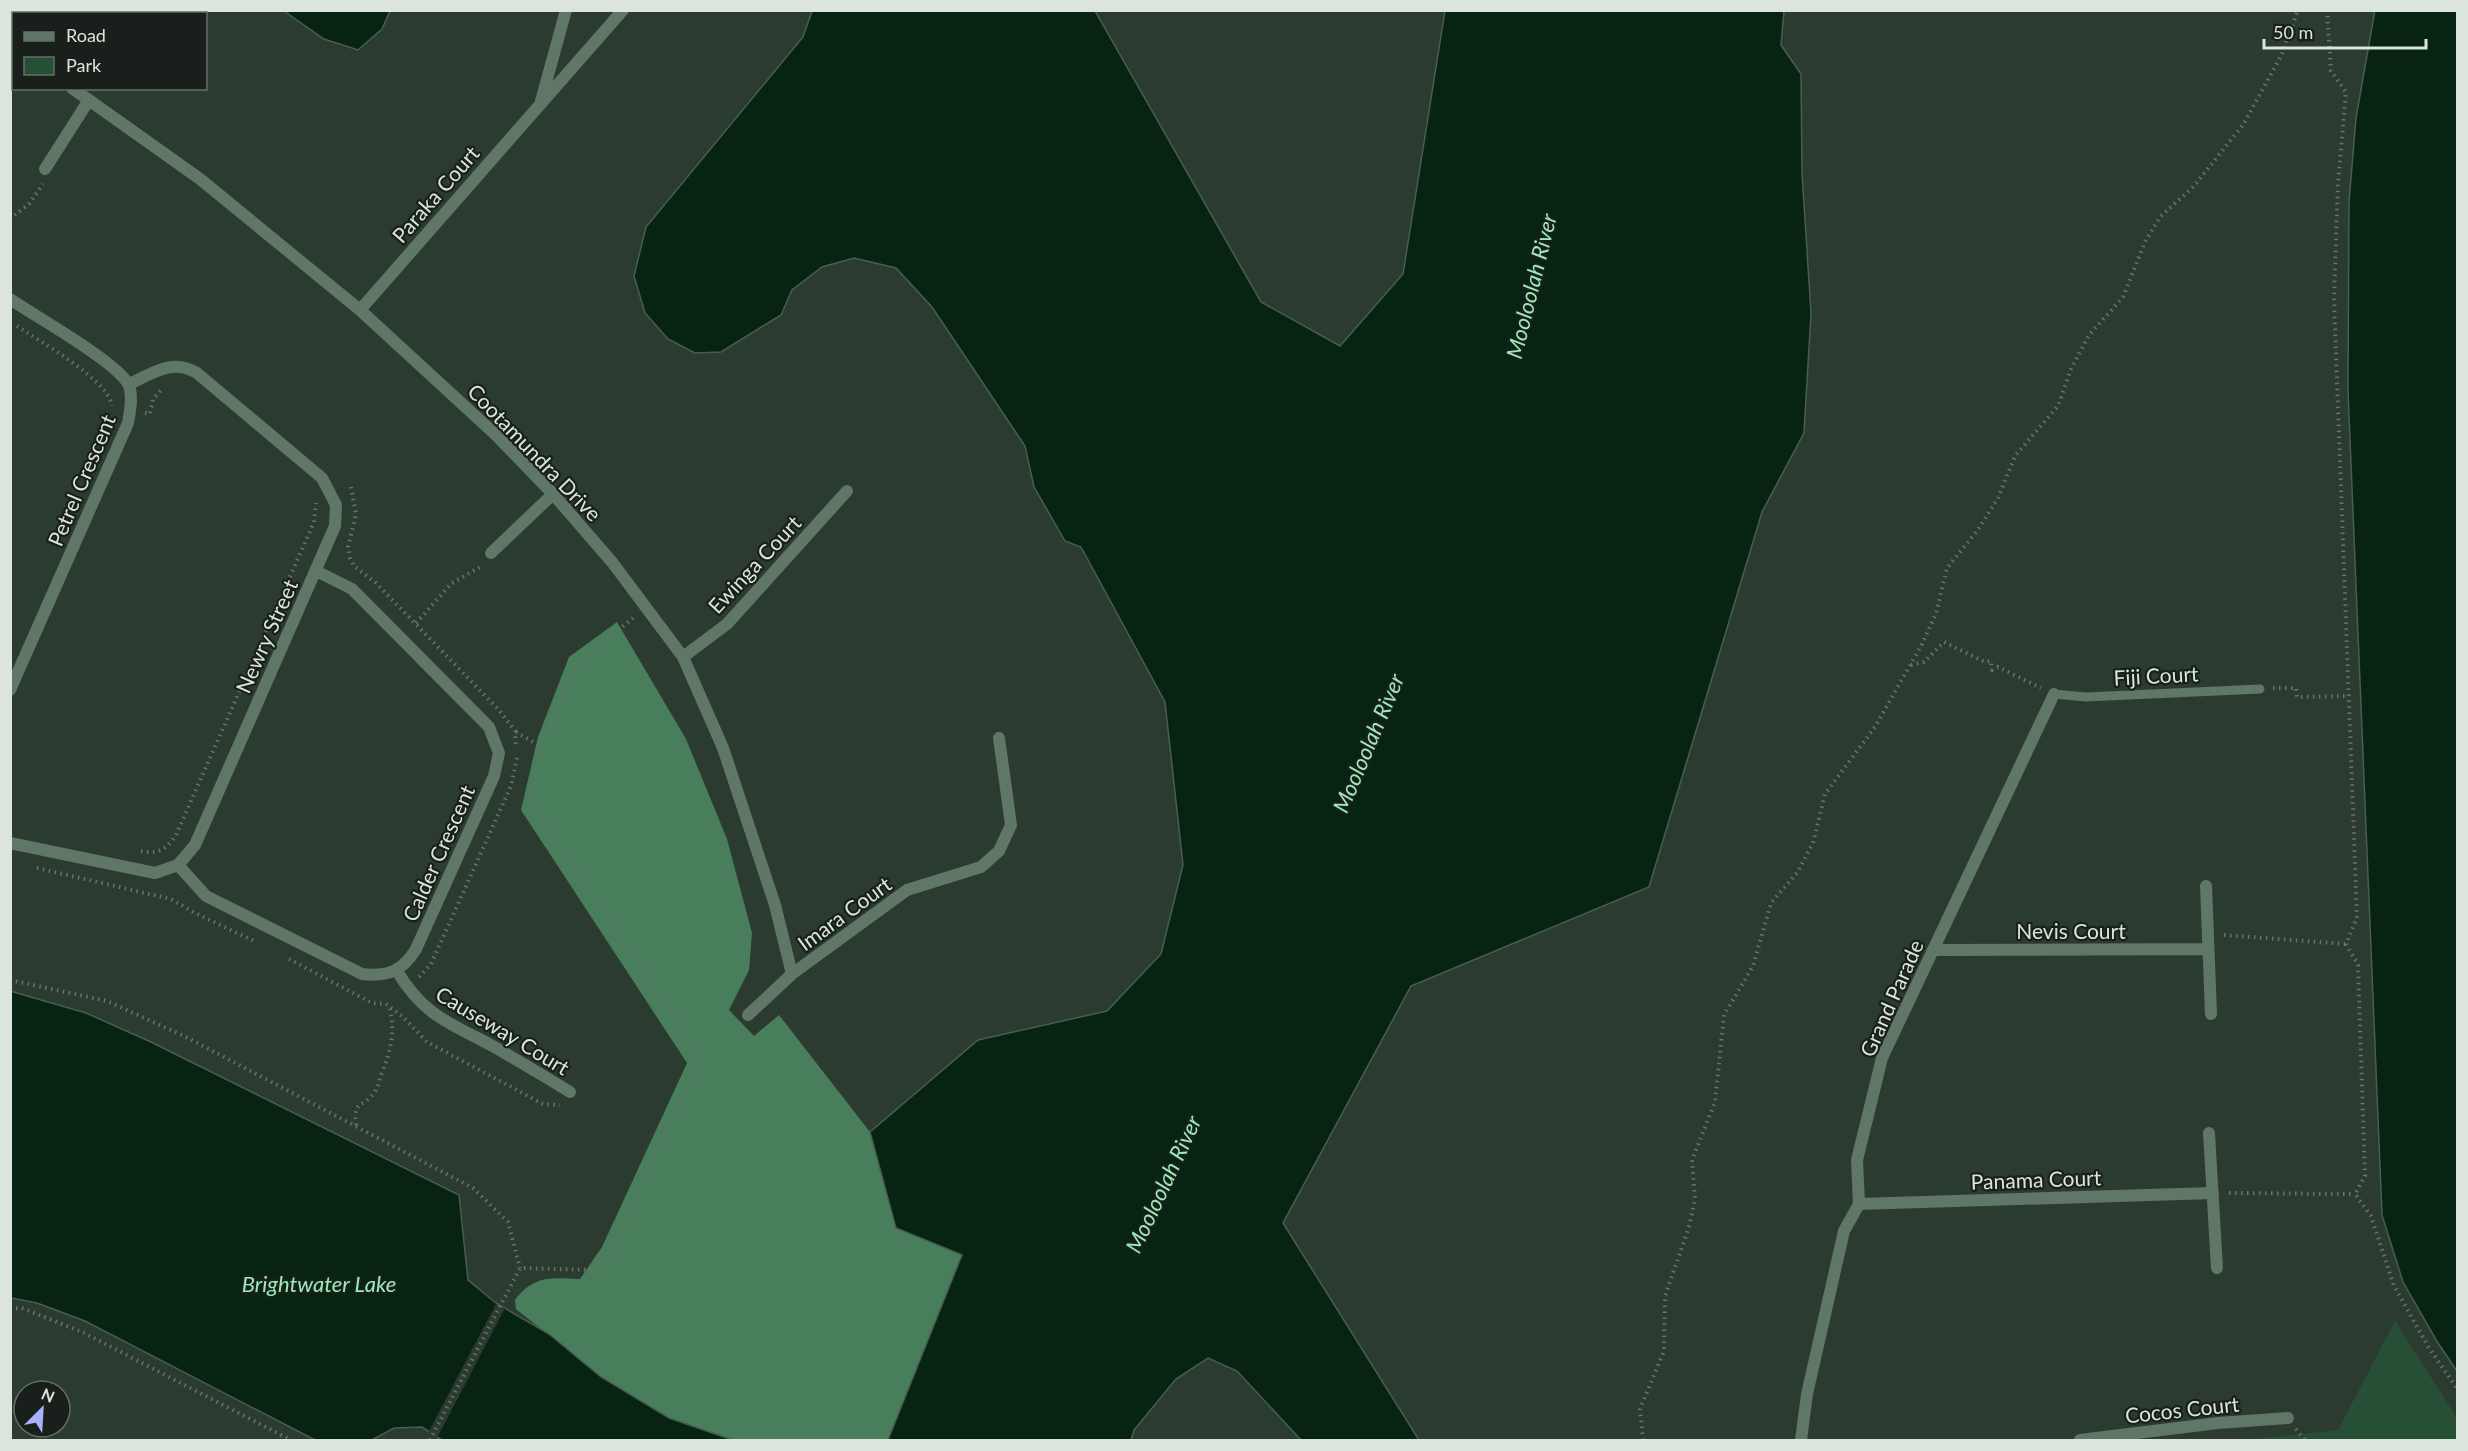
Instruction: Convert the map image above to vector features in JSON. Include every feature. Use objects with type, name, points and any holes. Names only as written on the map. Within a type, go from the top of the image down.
[{"type":"street","name":"Paraka Court","points":[[540,105],[566,10]]},
{"type":"street","name":"Paraka Court","points":[[360,310],[623,10]]},
{"type":"street","name":"Cootamundra Drive","points":[[75,90],[200,179],[360,310],[496,435],[553,494],[612,562],[683,657],[723,748],[775,905],[792,974]]},
{"type":"street","points":[[45,169],[89,100]]},
{"type":"street","points":[[10,299],[113,367],[129,384]]},
{"type":"street","name":"Newry Street","points":[[129,384],[170,366],[184,366],[197,373],[322,478],[336,505],[335,526],[316,571],[195,845],[178,865]]},
{"type":"street","name":"Petrel Crescent","points":[[10,690],[128,423],[131,411],[129,384]]},
{"type":"street","name":"Ewinga Court","points":[[683,657],[727,624],[847,491]]},
{"type":"street","points":[[491,553],[553,494]]},
{"type":"street","name":"Calder Crescent","points":[[316,571],[352,589],[404,640],[489,728],[499,753],[494,776],[416,949],[409,961],[398,971]]},
{"type":"street","name":"Grand Parade","points":[[1859,1204],[1857,1160],[1882,1058],[2054,694]]},
{"type":"street","name":"Imara Court","points":[[748,1015],[792,974],[908,890],[981,867],[999,851],[1011,825],[999,738]]},
{"type":"street","points":[[10,843],[155,873],[178,865],[206,896],[362,974],[379,976],[398,971]]},
{"type":"street","points":[[2206,886],[2211,1014]]},
{"type":"street","name":"Nevis Court","points":[[1933,950],[2208,949]]},
{"type":"street","name":"Causeway Court","points":[[398,971],[407,987],[435,1016],[497,1048],[570,1092]]},
{"type":"street","points":[[2209,1133],[2217,1268]]},
{"type":"street","name":"Panama Court","points":[[1859,1204],[2213,1193]]},
{"type":"street","points":[[1801,1440],[1807,1394],[1844,1231],[1859,1204]]},
{"type":"street","name":"Cocos Court","points":[[2080,1440],[2218,1423],[2288,1418]]},
{"type":"lane","name":"Fiji Court","points":[[2054,694],[2086,697],[2260,688]]},
{"type":"path","points":[[1643,1440],[1640,1409],[1664,1351],[1665,1296],[1689,1227],[1695,1199],[1692,1160],[1715,1102],[1724,1015],[1753,966],[1771,903],[1797,873],[1813,843],[1825,794],[1875,727],[1910,666],[1936,614],[1947,568],[1977,531],[1998,498],[2014,456],[2058,406],[2071,369],[2089,335],[2123,297],[2145,242],[2160,217],[2193,187],[2243,125],[2282,54],[2298,10]]},
{"type":"path","points":[[2327,10],[2331,71],[2346,92],[2338,183],[2334,301],[2357,918],[2346,944]]},
{"type":"path","points":[[10,219],[28,204],[42,186],[45,169]]},
{"type":"path","points":[[10,321],[102,385],[112,400],[112,408],[150,414],[153,399],[166,386]]},
{"type":"path","points":[[351,487],[356,514],[348,548],[354,566],[376,583],[416,623],[499,710],[515,731],[542,747]]},
{"type":"path","points":[[141,851],[160,851],[168,846],[176,835],[314,522],[315,500]]},
{"type":"path","points":[[416,623],[452,583],[478,571],[491,553]]},
{"type":"path","points":[[520,1268],[593,1270],[610,1252],[701,1056],[530,801],[542,747],[575,665],[645,608]]},
{"type":"path","points":[[1910,666],[1924,662],[1944,642],[1985,662],[1992,661],[1992,670],[1998,668],[2054,694]]},
{"type":"path","points":[[2260,688],[2296,688],[2297,697],[2349,696]]},
{"type":"path","points":[[388,1006],[431,964],[510,786],[517,762],[515,731]]},
{"type":"path","points":[[28,866],[163,896],[266,946]]},
{"type":"path","points":[[2208,933],[2346,944]]},
{"type":"path","points":[[2346,944],[2358,965],[2359,988],[2365,1176],[2355,1194]]},
{"type":"path","points":[[285,956],[372,1004],[388,1006],[402,1016],[427,1042],[543,1104],[564,1104],[570,1092]]},
{"type":"path","points":[[10,980],[107,1001],[184,1036],[472,1188],[494,1205],[508,1222],[520,1268],[431,1438]]},
{"type":"path","points":[[356,1126],[354,1112],[359,1104],[374,1093],[393,1046],[394,1029],[388,1006]]},
{"type":"path","points":[[2213,1193],[2355,1194]]},
{"type":"path","points":[[2355,1194],[2371,1216],[2394,1286],[2429,1348],[2457,1390]]},
{"type":"path","points":[[10,1308],[22,1308],[84,1333],[291,1440]]},
{"type":"green space","points":[[2395,1321],[2457,1418],[2457,1440],[2246,1440],[2338,1430]]},
{"type":"shaded area","points":[[617,622],[686,739],[727,839],[752,933],[749,970],[729,1010],[754,1036],[779,1015],[870,1132],[896,1228],[962,1254],[888,1440],[733,1440],[669,1418],[601,1377],[516,1309],[515,1300],[536,1282],[552,1279],[580,1279],[602,1247],[687,1063],[521,810],[538,737],[569,657]]},
{"type":"water","points":[[2375,10],[2457,11],[2457,1371],[2403,1282],[2382,1215],[2348,391],[2349,202],[2356,118]]},
{"type":"water","points":[[284,11],[390,11],[382,29],[358,50],[324,39]]},
{"type":"water","name":"Mooloolah River","points":[[812,11],[1095,11],[1261,302],[1340,346],[1403,274],[1445,11],[1784,11],[1781,45],[1801,74],[1802,173],[1811,313],[1804,433],[1762,512],[1649,887],[1411,986],[1283,1223],[1419,1440],[1301,1440],[1237,1371],[1208,1358],[1176,1379],[1134,1430],[1131,1440],[888,1440],[962,1255],[896,1228],[870,1132],[978,1040],[1107,1011],[1161,954],[1183,865],[1165,702],[1081,547],[1065,541],[1034,487],[1025,446],[932,307],[896,268],[854,258],[822,267],[792,290],[781,315],[721,352],[695,353],[668,339],[645,313],[634,276],[646,227],[803,37]]},
{"type":"water","name":"Brightwater Lake","points":[[10,991],[86,1013],[151,1042],[459,1195],[468,1280],[496,1303],[549,1334],[601,1377],[669,1418],[733,1440],[442,1440],[422,1427],[394,1428],[372,1440],[315,1440],[85,1321],[37,1303],[11,1298]]},
{"type":"pier","points":[[496,1304],[505,1308],[437,1438],[428,1433]]}]
